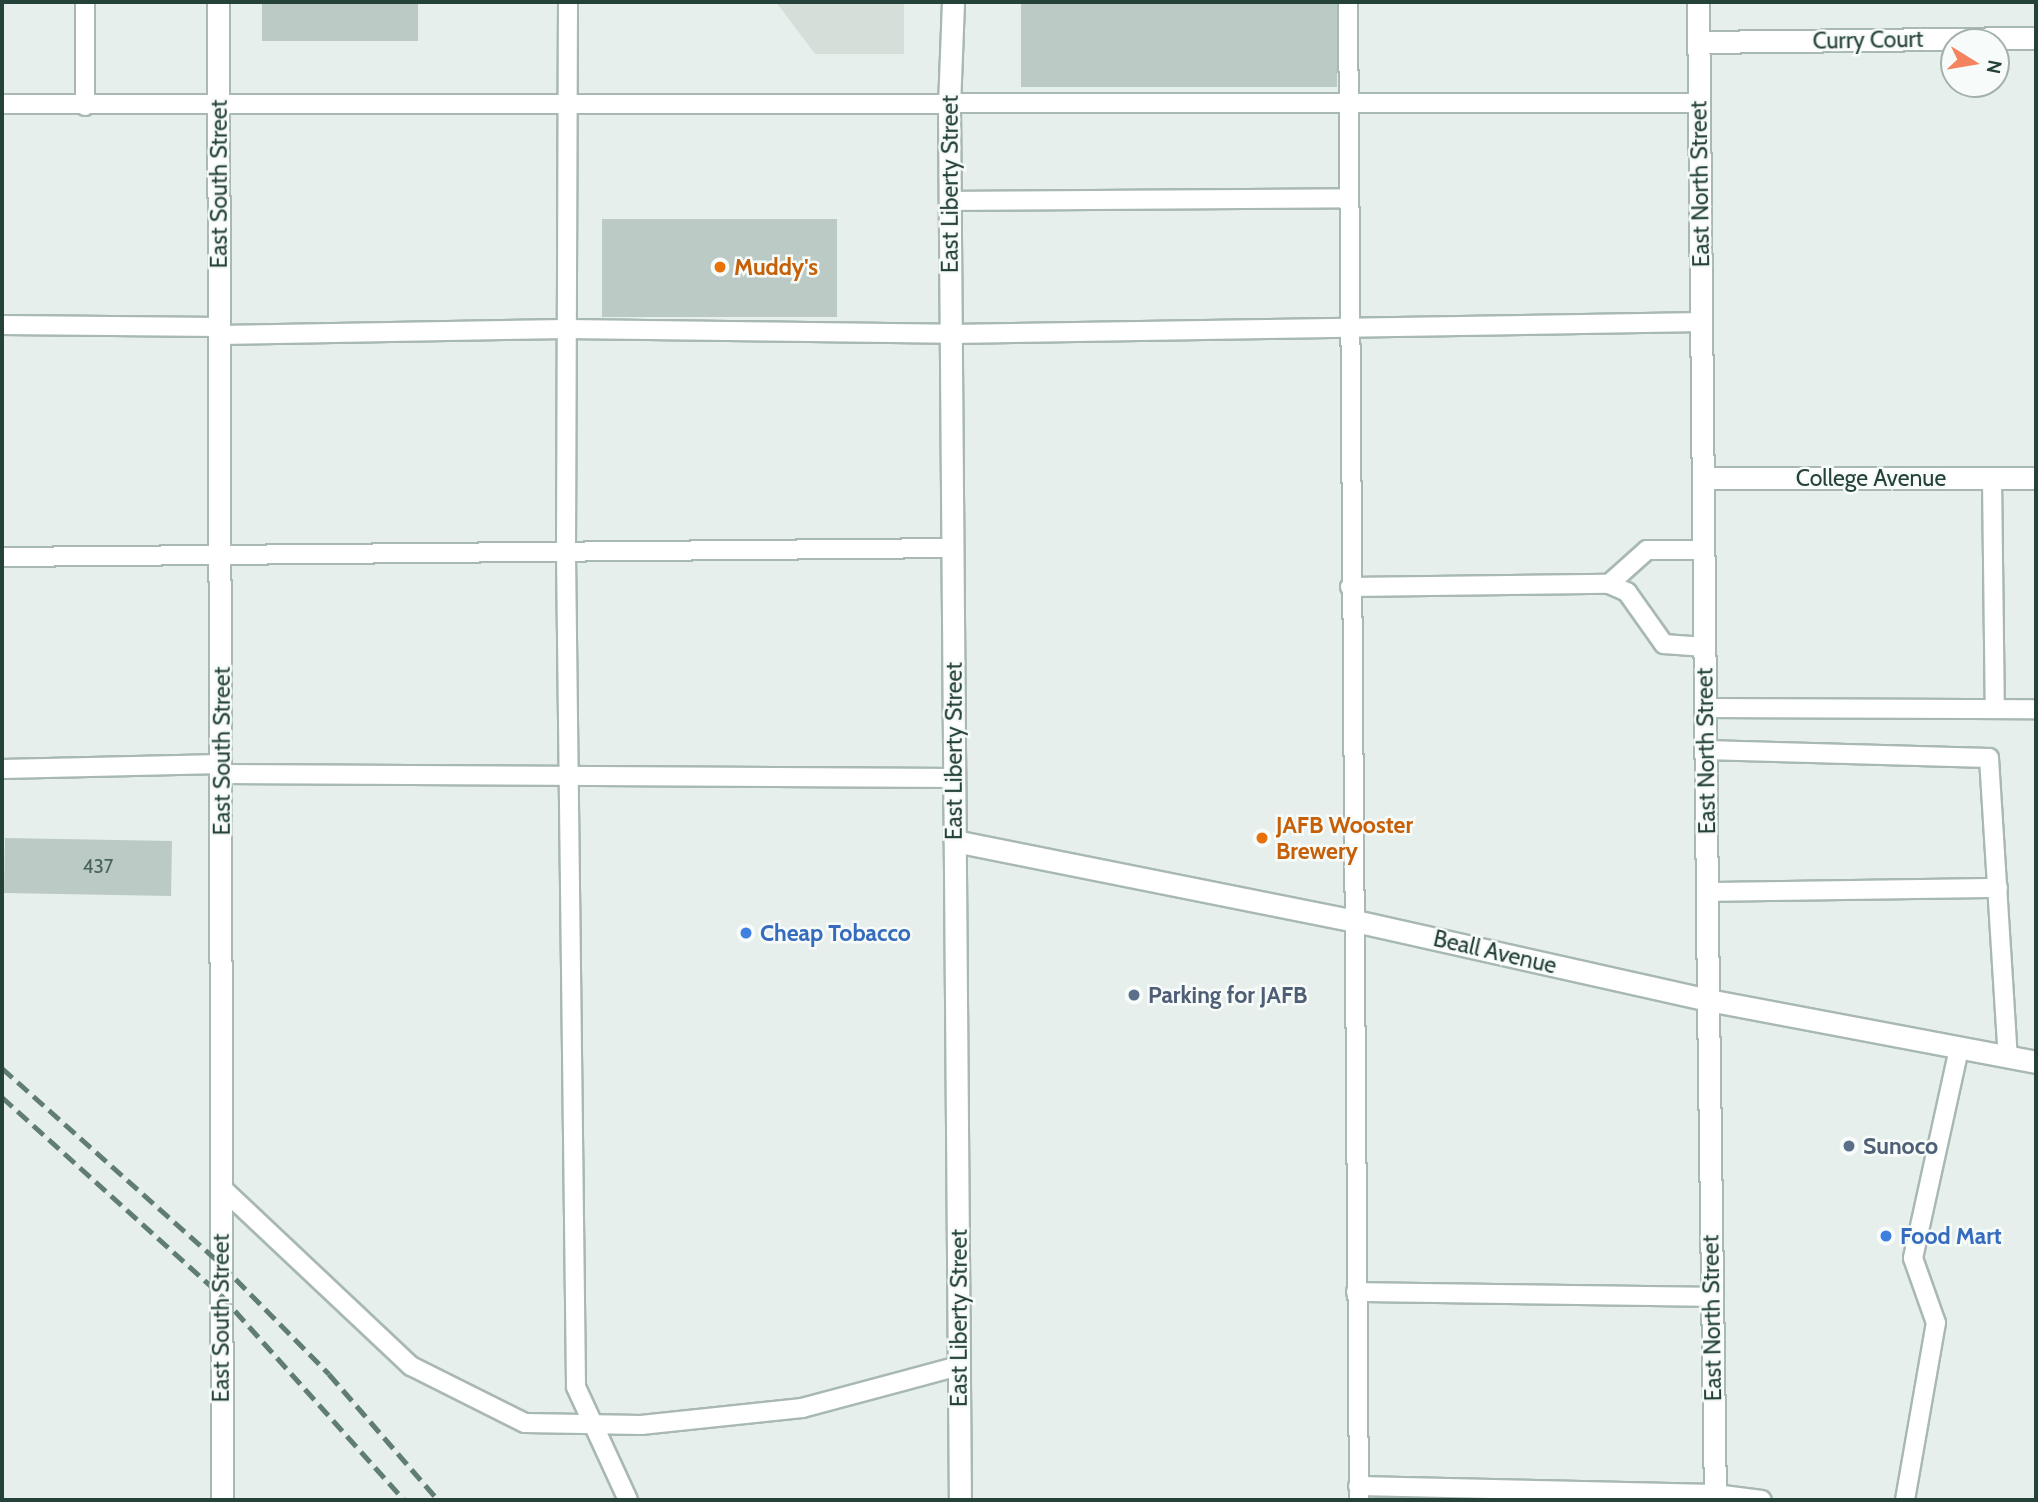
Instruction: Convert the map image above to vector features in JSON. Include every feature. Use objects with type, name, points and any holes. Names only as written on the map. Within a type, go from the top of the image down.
[{"type":"street","name":"East South Street","points":[[218,2],[222,557],[222,1500]]},
{"type":"street","name":"East Liberty Street","points":[[953,2],[949,108],[960,1500]]},
{"type":"street","name":"East North Street","points":[[1698,2],[1706,478],[1705,750],[1715,1497]]},
{"type":"street","name":"Curry Court","points":[[1699,42],[2036,38]]},
{"type":"street","name":"College Avenue","points":[[1706,478],[2036,478]]},
{"type":"street","name":"Beall Avenue","points":[[955,841],[1351,920],[1708,1000],[2036,1062]]},
{"type":"lane","points":[[85,2],[85,106]]},
{"type":"lane","points":[[568,2],[566,554],[576,1387],[628,1500]]},
{"type":"lane","points":[[1348,2],[1351,920],[1359,1493],[1715,1497],[1762,1500]]},
{"type":"lane","points":[[2,104],[219,109],[1698,103]]},
{"type":"lane","points":[[950,201],[1349,198]]},
{"type":"lane","points":[[2,325],[220,331],[566,329],[951,334],[1703,322]]},
{"type":"lane","points":[[1992,478],[1995,708]]},
{"type":"lane","points":[[2,557],[566,554],[953,548]]},
{"type":"lane","points":[[1609,584],[1647,550],[1704,550]]},
{"type":"lane","points":[[1350,587],[1609,584],[1628,592],[1664,644],[1705,647]]},
{"type":"lane","points":[[1705,708],[2036,709]]},
{"type":"lane","points":[[1705,750],[1989,758],[2008,1057]]},
{"type":"lane","points":[[2,769],[955,778]]},
{"type":"lane","points":[[1707,892],[1998,888]]},
{"type":"lane","points":[[1905,1500],[1936,1323],[1913,1258],[1959,1048]]},
{"type":"lane","points":[[222,1188],[411,1366],[526,1423],[593,1424],[802,1408],[959,1366]]},
{"type":"lane","points":[[1356,1292],[1712,1297]]},
{"type":"shaded area","points":[[776,2],[904,2],[904,54],[815,54]]},
{"type":"building","points":[[262,2],[418,2],[418,41],[262,41]]},
{"type":"building","points":[[1021,2],[1337,2],[1337,87],[1021,87]]},
{"type":"building","name":"Muddy's","points":[[602,219],[837,219],[837,317],[602,317]]},
{"type":"building","points":[[5,838],[172,841],[171,896],[4,893]]},
{"type":"railway","points":[[2,1068],[221,1264],[329,1374],[438,1500]]},
{"type":"railway","points":[[2,1097],[221,1295],[404,1500]]},
{"type":"place","name":"Muddy's","points":[[720,267]]},
{"type":"place","name":"JAFB Wooster Brewery","points":[[1262,838]]},
{"type":"place","name":"Cheap Tobacco","points":[[746,933]]},
{"type":"place","name":"Parking for JAFB","points":[[1134,995]]},
{"type":"place","name":"Sunoco","points":[[1849,1146]]},
{"type":"place","name":"Food Mart","points":[[1886,1236]]}]
